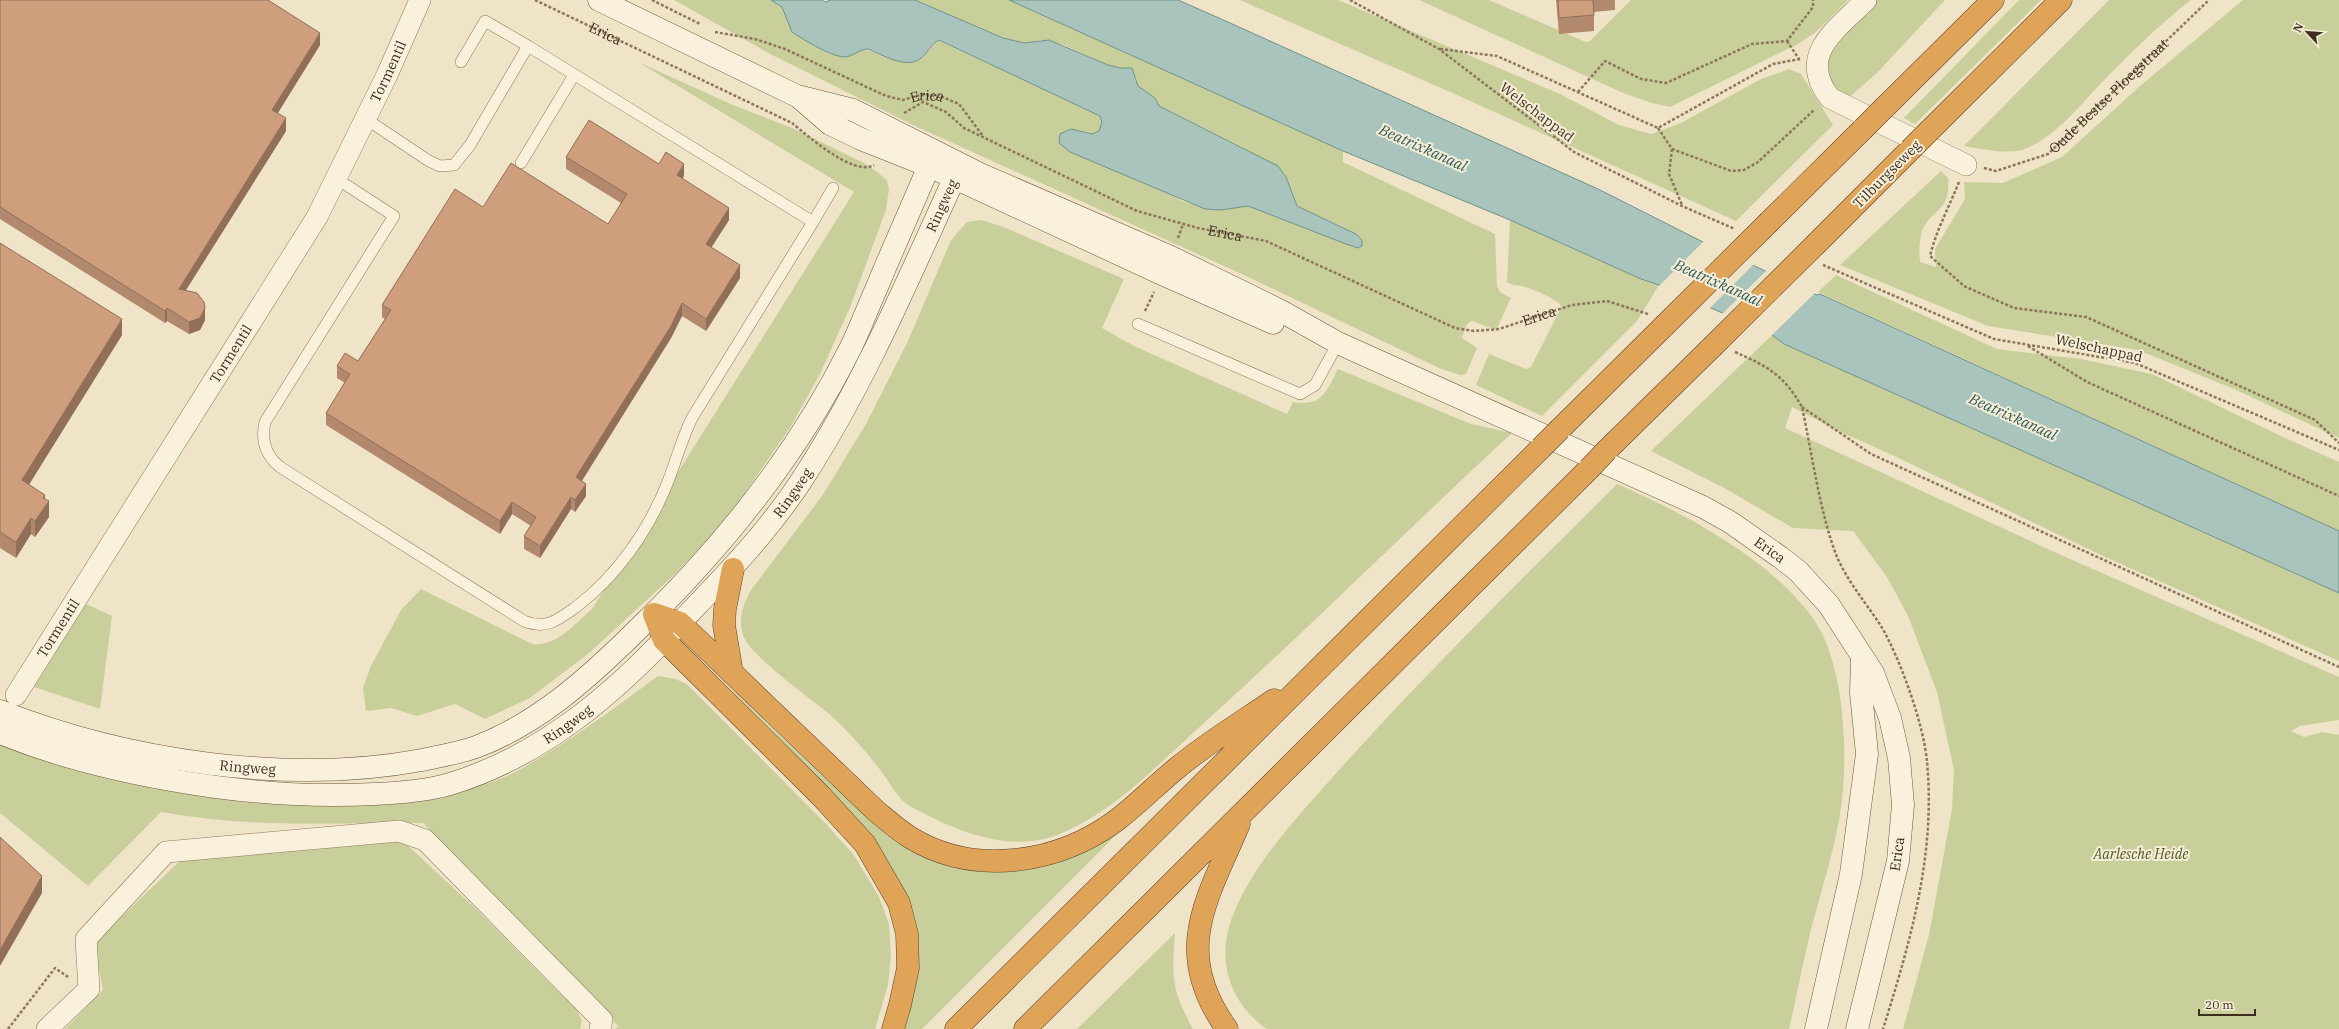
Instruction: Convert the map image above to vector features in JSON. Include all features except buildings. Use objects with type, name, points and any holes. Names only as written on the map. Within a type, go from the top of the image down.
[{"type":"highway","points":[[956,1029],[1560,429],[1657,325],[1769,222],[1993,0]]},
{"type":"highway","name":"Tilburgseweg","points":[[1025,1029],[1607,450],[1715,351],[1817,243],[2061,0]]},
{"type":"highway","points":[[732,673],[724,625],[725,609],[733,569]]},
{"type":"highway","points":[[654,614],[680,623],[875,810],[902,832],[930,847],[948,853],[980,860],[1022,860],[1060,851],[1097,833],[1116,820],[1178,767],[1324,665]]},
{"type":"highway","points":[[654,614],[664,640],[821,796],[865,844],[899,903],[907,934],[908,968],[893,1029]]},
{"type":"highway","points":[[1227,1029],[1210,1000],[1202,980],[1197,939],[1203,907],[1209,890],[1243,813]]},
{"type":"main road","name":"Erica","points":[[598,0],[797,96],[853,110],[938,162],[1170,257],[1281,311],[1338,342],[1703,507],[1730,522],[1798,571],[1829,605],[1873,673],[1890,718],[1899,758],[1903,805],[1898,861],[1857,1029]]},
{"type":"main road","name":"Erica","points":[[938,162],[954,179],[1275,324],[1338,342]]},
{"type":"main road","name":"Ringweg","points":[[0,711],[101,745],[173,758],[291,770],[328,770],[398,764],[449,754],[477,746],[544,712],[605,662],[654,614],[731,529],[761,492],[804,431],[852,347],[938,162]]},
{"type":"main road","name":"Ringweg","points":[[0,733],[61,754],[166,780],[287,795],[324,796],[405,792],[449,784],[479,773],[524,752],[564,728],[603,699],[664,640],[733,569],[804,477],[837,421],[872,356],[954,179]]},
{"type":"main road","points":[[1816,1029],[1851,874],[1867,754],[1861,693],[1862,658]]},
{"type":"street","name":"Tormentil","points":[[16,695],[317,217],[366,119],[420,0]]},
{"type":"street","points":[[1866,0],[1824,43],[1808,62],[1819,82],[1821,98],[1830,98],[1966,165]]},
{"type":"street","points":[[47,1029],[89,988],[86,939],[166,852],[399,831],[425,840],[602,1020],[600,1029]]},
{"type":"lane","points":[[462,62],[485,21],[813,222]]},
{"type":"lane","points":[[366,119],[429,161],[440,166],[454,165],[470,145],[528,46]]},
{"type":"lane","points":[[521,163],[574,75]]},
{"type":"lane","points":[[337,179],[394,216],[265,422],[263,432],[267,452],[272,461],[280,467],[524,621],[542,626],[552,622],[587,599],[614,573],[631,550],[668,484],[684,434],[692,418],[833,188]]},
{"type":"lane","points":[[1138,324],[1300,394],[1315,385],[1338,342]]},
{"type":"path","name":"Erica","points":[[535,0],[792,123],[833,154]]},
{"type":"path","points":[[543,0],[546,5]]},
{"type":"path","points":[[652,0],[704,26]]},
{"type":"path","name":"Welschappad","points":[[1350,0],[1439,49],[1574,152],[1682,206],[1722,224]]},
{"type":"path","points":[[1578,92],[1604,61],[1641,79],[1666,83],[1752,44],[1787,41],[1813,7],[1813,0]]},
{"type":"path","name":"Oude Bestse Ploegstraat","points":[[1966,165],[1996,171],[2048,154],[2209,0]]},
{"type":"path","name":"Erica","points":[[710,30],[717,33],[755,40],[785,49],[886,96],[903,100],[920,95],[940,96],[959,104],[985,138],[1137,211],[1198,228],[1266,241],[1455,328],[1474,331],[1499,329],[1572,304],[1607,301],[1636,308],[1657,325]]},
{"type":"path","points":[[1787,41],[1808,62]]},
{"type":"path","points":[[1439,49],[1497,56],[1658,128],[1672,149],[1731,171],[1744,170],[1758,162],[1821,98]]},
{"type":"path","points":[[1658,128],[1773,64],[1808,62]]},
{"type":"path","points":[[1672,149],[1669,174],[1682,206]]},
{"type":"path","points":[[1966,165],[1943,222],[1935,235],[1930,256],[1964,286],[2014,308],[2086,317],[2315,420],[2339,443]]},
{"type":"path","name":"Welschappad","points":[[1853,278],[1994,339],[2135,363],[2339,450]]},
{"type":"path","points":[[2026,344],[2087,382],[2339,496]]},
{"type":"path","points":[[1715,351],[1751,359],[1780,376],[1791,388],[1802,407],[1871,454],[2339,667]]},
{"type":"path","points":[[8,1029],[55,968],[68,977],[88,973]]},
{"type":"green space","points":[[674,0],[771,0],[782,7],[792,32],[844,57],[863,49],[888,57],[923,57],[938,40],[1100,116],[1102,122],[1099,131],[1092,134],[1071,129],[1064,148],[1070,152],[1154,186],[1182,201],[1211,210],[1248,206],[1346,244],[1345,228],[1297,206],[1286,177],[1244,148],[1159,106],[1155,98],[1138,86],[1132,68],[1121,68],[1108,65],[1064,45],[1043,40],[1024,43],[1003,38],[915,0],[1009,0],[1343,151],[1343,162],[1495,234],[1497,286],[1500,292],[1511,298],[1496,330],[1472,321],[1467,324],[1462,338],[1477,348],[1466,374],[1460,375],[1439,368],[1246,276],[915,126],[772,55]]},
{"type":"green space","points":[[1240,0],[1338,0],[1560,94],[1619,125],[1651,134],[1681,123],[1761,79],[1789,69],[1801,74],[1833,125],[1736,221],[1457,95]]},
{"type":"green space","points":[[1419,0],[1489,0],[1586,42],[1590,41],[1631,0],[1848,0],[1816,32],[1798,44],[1670,107],[1652,103],[1623,93]]},
{"type":"green space","points":[[1877,0],[1945,0],[1877,73],[1846,100],[1838,91],[1828,74],[1826,68],[1827,56],[1841,35]]},
{"type":"green space","points":[[2019,0],[2041,0],[1915,124],[1904,118]]},
{"type":"green space","points":[[2109,0],[2191,0],[2138,47],[2059,127],[2037,143],[2019,151],[1995,151],[1964,146]]},
{"type":"green space","points":[[2243,0],[2339,0],[2339,438],[2234,389],[2138,350],[1988,326],[1840,265],[1941,171],[1948,178],[1947,197],[1944,204],[1926,224],[1920,239],[1920,262],[1936,267],[1935,249],[1965,199],[1964,182],[2003,183],[2062,157],[2140,86]]},
{"type":"green space","points":[[638,62],[733,105],[792,128],[868,165],[887,180],[889,189],[886,210],[851,305],[820,374],[791,426],[737,505],[716,531],[674,575],[589,653],[530,698],[485,719],[455,704],[417,716],[391,708],[366,711],[363,688],[371,666],[401,610],[421,589],[532,644],[541,644],[557,638],[565,633],[592,609],[854,192]]},
{"type":"green space","points":[[981,220],[1001,226],[1124,279],[1102,328],[1134,346],[1287,414],[1293,402],[1311,402],[1322,396],[1330,385],[1338,369],[1471,424],[1512,433],[1281,652],[1137,784],[1101,812],[1082,823],[1046,839],[1029,841],[1012,842],[995,840],[962,831],[917,810],[903,801],[872,760],[854,739],[828,713],[756,654],[743,635],[741,623],[742,612],[751,590],[822,496],[866,424],[908,341],[951,240],[967,222]]},
{"type":"green space","points":[[1510,220],[1641,279],[1659,285],[1637,321],[1542,416],[1476,385],[1489,354],[1526,369],[1531,367],[1561,308],[1560,304],[1540,292],[1517,285],[1516,286],[1507,282]]},
{"type":"green space","points":[[1836,275],[1997,349],[2081,359],[2152,374],[2339,462],[2339,531],[1818,292]]},
{"type":"green space","name":"Aarlesche Heide","points":[[1772,335],[1784,344],[2339,593],[2339,661],[2105,557],[1845,434],[1792,407],[1785,428],[2061,555],[2339,677],[2339,720],[2300,726],[2291,731],[2304,737],[2322,732],[2339,735],[2339,1029],[1903,1029],[1929,935],[1952,809],[1954,770],[1937,692],[1908,616],[1887,577],[1853,531],[1793,528],[1726,489],[1651,451]]},
{"type":"green space","points":[[1617,484],[1698,524],[1752,558],[1776,578],[1797,599],[1815,621],[1824,638],[1831,657],[1840,696],[1843,731],[1844,766],[1841,808],[1834,846],[1809,938],[1789,1029],[1267,1029],[1255,1020],[1237,997],[1227,971],[1226,957],[1226,942],[1229,927],[1237,906],[1261,864],[1292,824],[1373,733],[1476,625]]},
{"type":"green space","points":[[86,604],[112,616],[100,709],[34,687]]},
{"type":"green space","points":[[658,676],[676,679],[688,685],[827,825],[854,855],[879,897],[889,924],[891,956],[888,985],[875,1029],[615,1029],[618,1026],[423,823],[259,823],[194,817],[161,812],[88,886],[0,813],[0,738],[158,781],[453,794],[487,784],[519,770],[537,760],[590,725]]},
{"type":"green space","points":[[734,692],[820,774],[886,832],[961,864],[1127,824],[922,1029],[899,1029],[910,997],[893,877],[728,699]]},
{"type":"green space","points":[[403,841],[475,908],[577,1010],[582,1021],[580,1029],[65,1029],[103,990],[94,943],[185,856]]},
{"type":"green space","points":[[1175,933],[1173,961],[1175,983],[1180,1003],[1193,1029],[1077,1029]]},
{"type":"water","points":[[771,0],[822,0],[825,2],[831,0],[915,0],[1003,38],[1024,43],[1049,40],[1108,65],[1121,68],[1132,68],[1138,86],[1155,98],[1159,106],[1278,166],[1286,177],[1297,206],[1356,234],[1362,240],[1362,246],[1358,248],[1346,244],[1248,206],[1221,210],[1205,209],[1070,152],[1059,143],[1060,134],[1071,129],[1092,134],[1099,131],[1102,122],[1100,116],[939,40],[921,58],[909,62],[902,62],[888,58],[868,49],[862,50],[847,57],[838,56],[817,47],[792,32],[782,7]]},
{"type":"water","name":"Beatrixkanaal","points":[[1009,0],[1178,0],[1219,18],[1598,189],[1703,242],[1817,295],[1820,294],[2339,531],[2339,593],[1784,344],[1772,335],[1659,285],[1641,279],[1510,220],[1343,151]]},
{"type":"pier","points":[[1704,241],[1754,264],[1709,309],[1658,287]]},
{"type":"pier","points":[[1767,270],[1816,292],[1770,337],[1721,315]]}]
